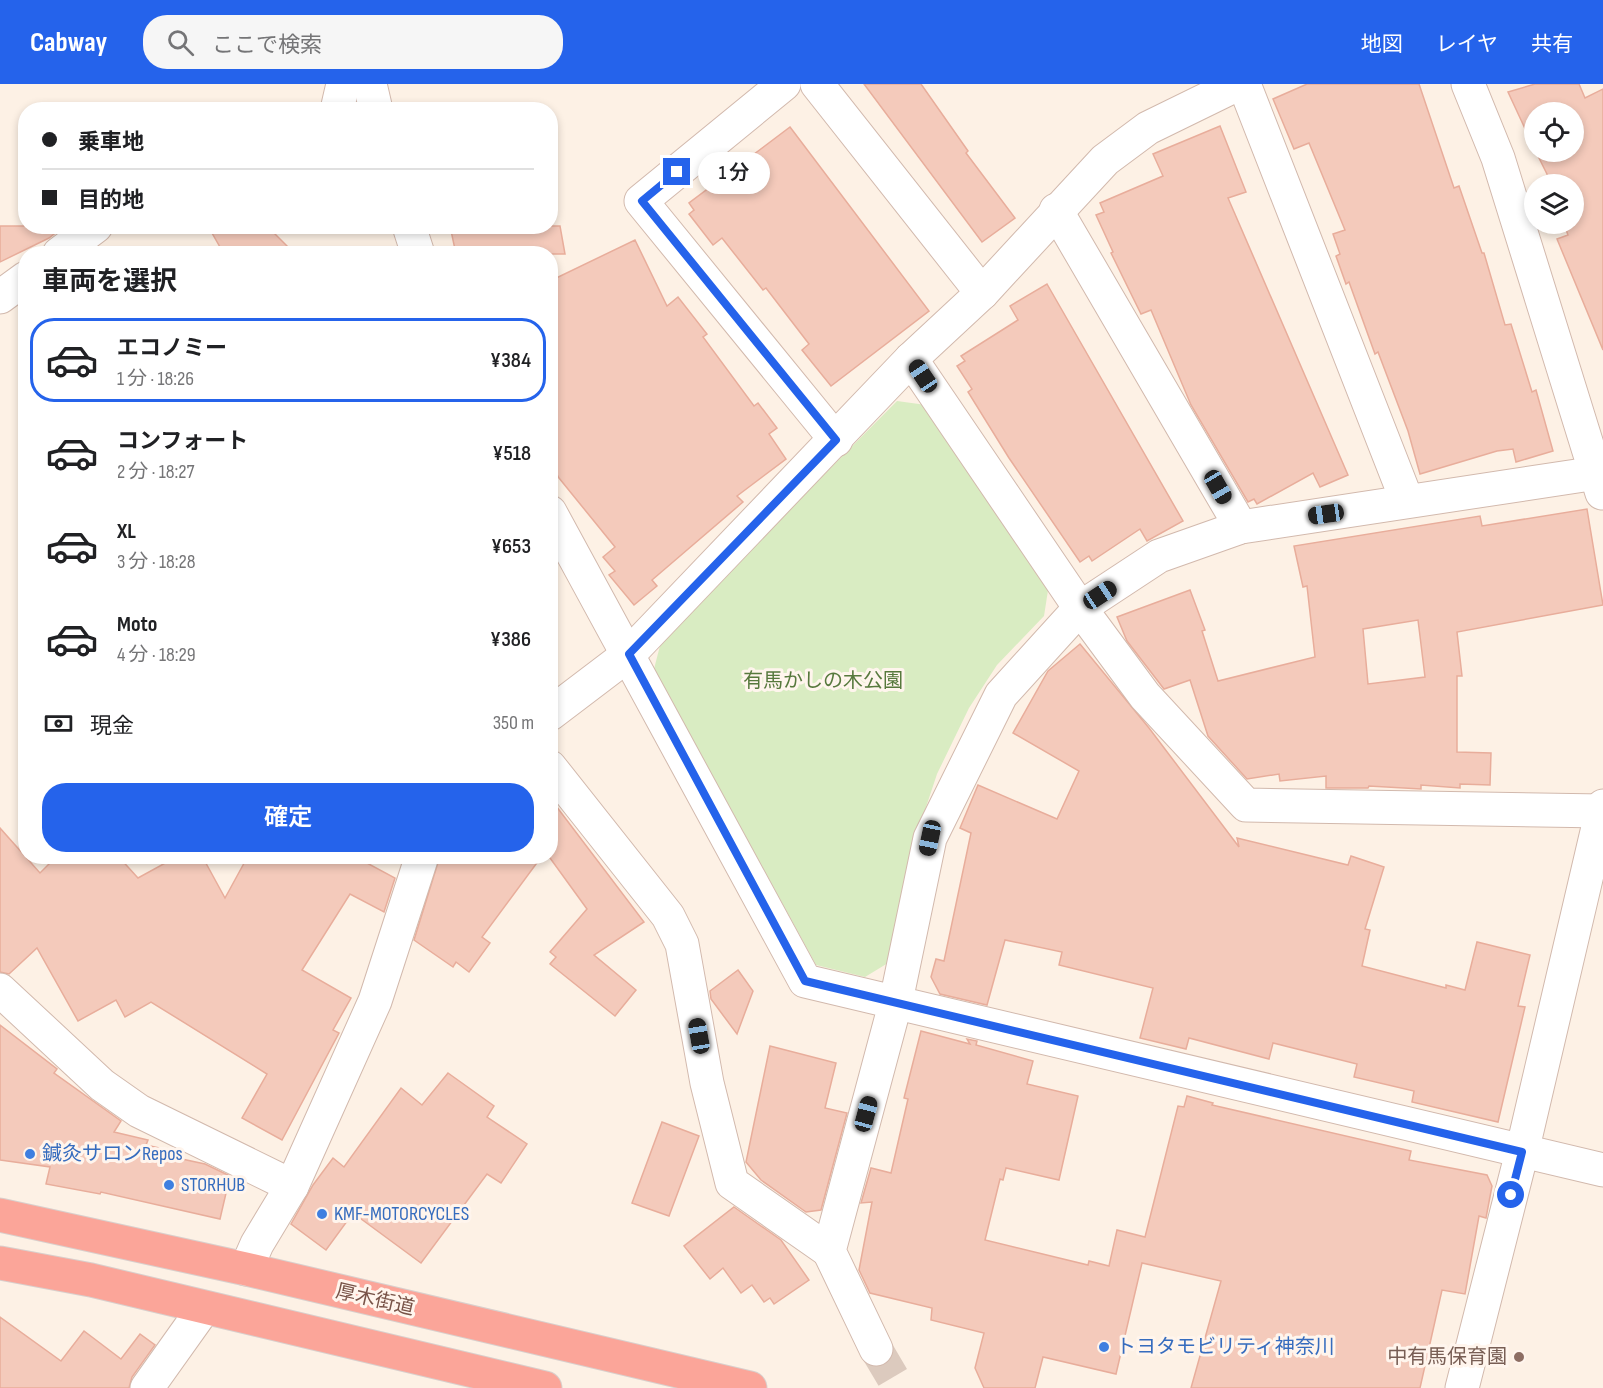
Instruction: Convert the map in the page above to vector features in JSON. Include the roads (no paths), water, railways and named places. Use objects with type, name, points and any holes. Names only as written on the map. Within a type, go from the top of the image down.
[{"type":"highway","name":"厚木街道","points":[[0,1215],[246,1269],[750,1388]]},
{"type":"highway","points":[[0,1263],[91,1281],[545,1388]]},
{"type":"street","points":[[339,102],[343,84]]},
{"type":"street","points":[[370,84],[374,102]]},
{"type":"street","points":[[784,84],[642,201],[836,440]]},
{"type":"street","points":[[817,84],[982,292]]},
{"type":"street","points":[[558,708],[629,654],[911,359],[982,292],[1105,160],[1148,128],[1238,84]]},
{"type":"street","points":[[1244,84],[1407,501]]},
{"type":"street","points":[[829,1251],[896,1001],[930,838],[1001,695],[1080,608],[1159,556],[1241,526],[1407,501],[1600,480],[1498,158],[1468,84]]},
{"type":"street","points":[[1056,210],[1241,526]]},
{"type":"street","points":[[70,246],[85,234]]},
{"type":"street","points":[[0,297],[18,284]]},
{"type":"street","points":[[911,359],[1080,608],[1145,696],[1246,806],[1603,810],[1522,1152],[1462,1388]]},
{"type":"street","points":[[558,526],[805,981],[1603,1170]]},
{"type":"street","points":[[558,776],[668,916],[682,944],[707,1083],[732,1183],[829,1251],[876,1349]]},
{"type":"street","points":[[246,1269],[257,1244],[292,1186],[375,1001],[419,864]]},
{"type":"street","points":[[0,990],[102,1085],[139,1111],[292,1186]]},
{"type":"street","points":[[147,1388],[204,1308]]},
{"type":"tunnel","points":[[876,1349],[899,1388]]},
{"type":"place","name":"鍼灸サロンRepos","points":[[30,1154]]},
{"type":"place","name":"STORHUB","points":[[169,1185]]},
{"type":"place","name":"KMF-MOTORCYCLES","points":[[322,1214]]},
{"type":"place","name":"トヨタモビリティ神奈川","points":[[1104,1347]]},
{"type":"place","name":"中有馬保育園","points":[[1519,1357]]},
{"type":"park label","name":"有馬かしの木公園","points":[[823,681]]}]
